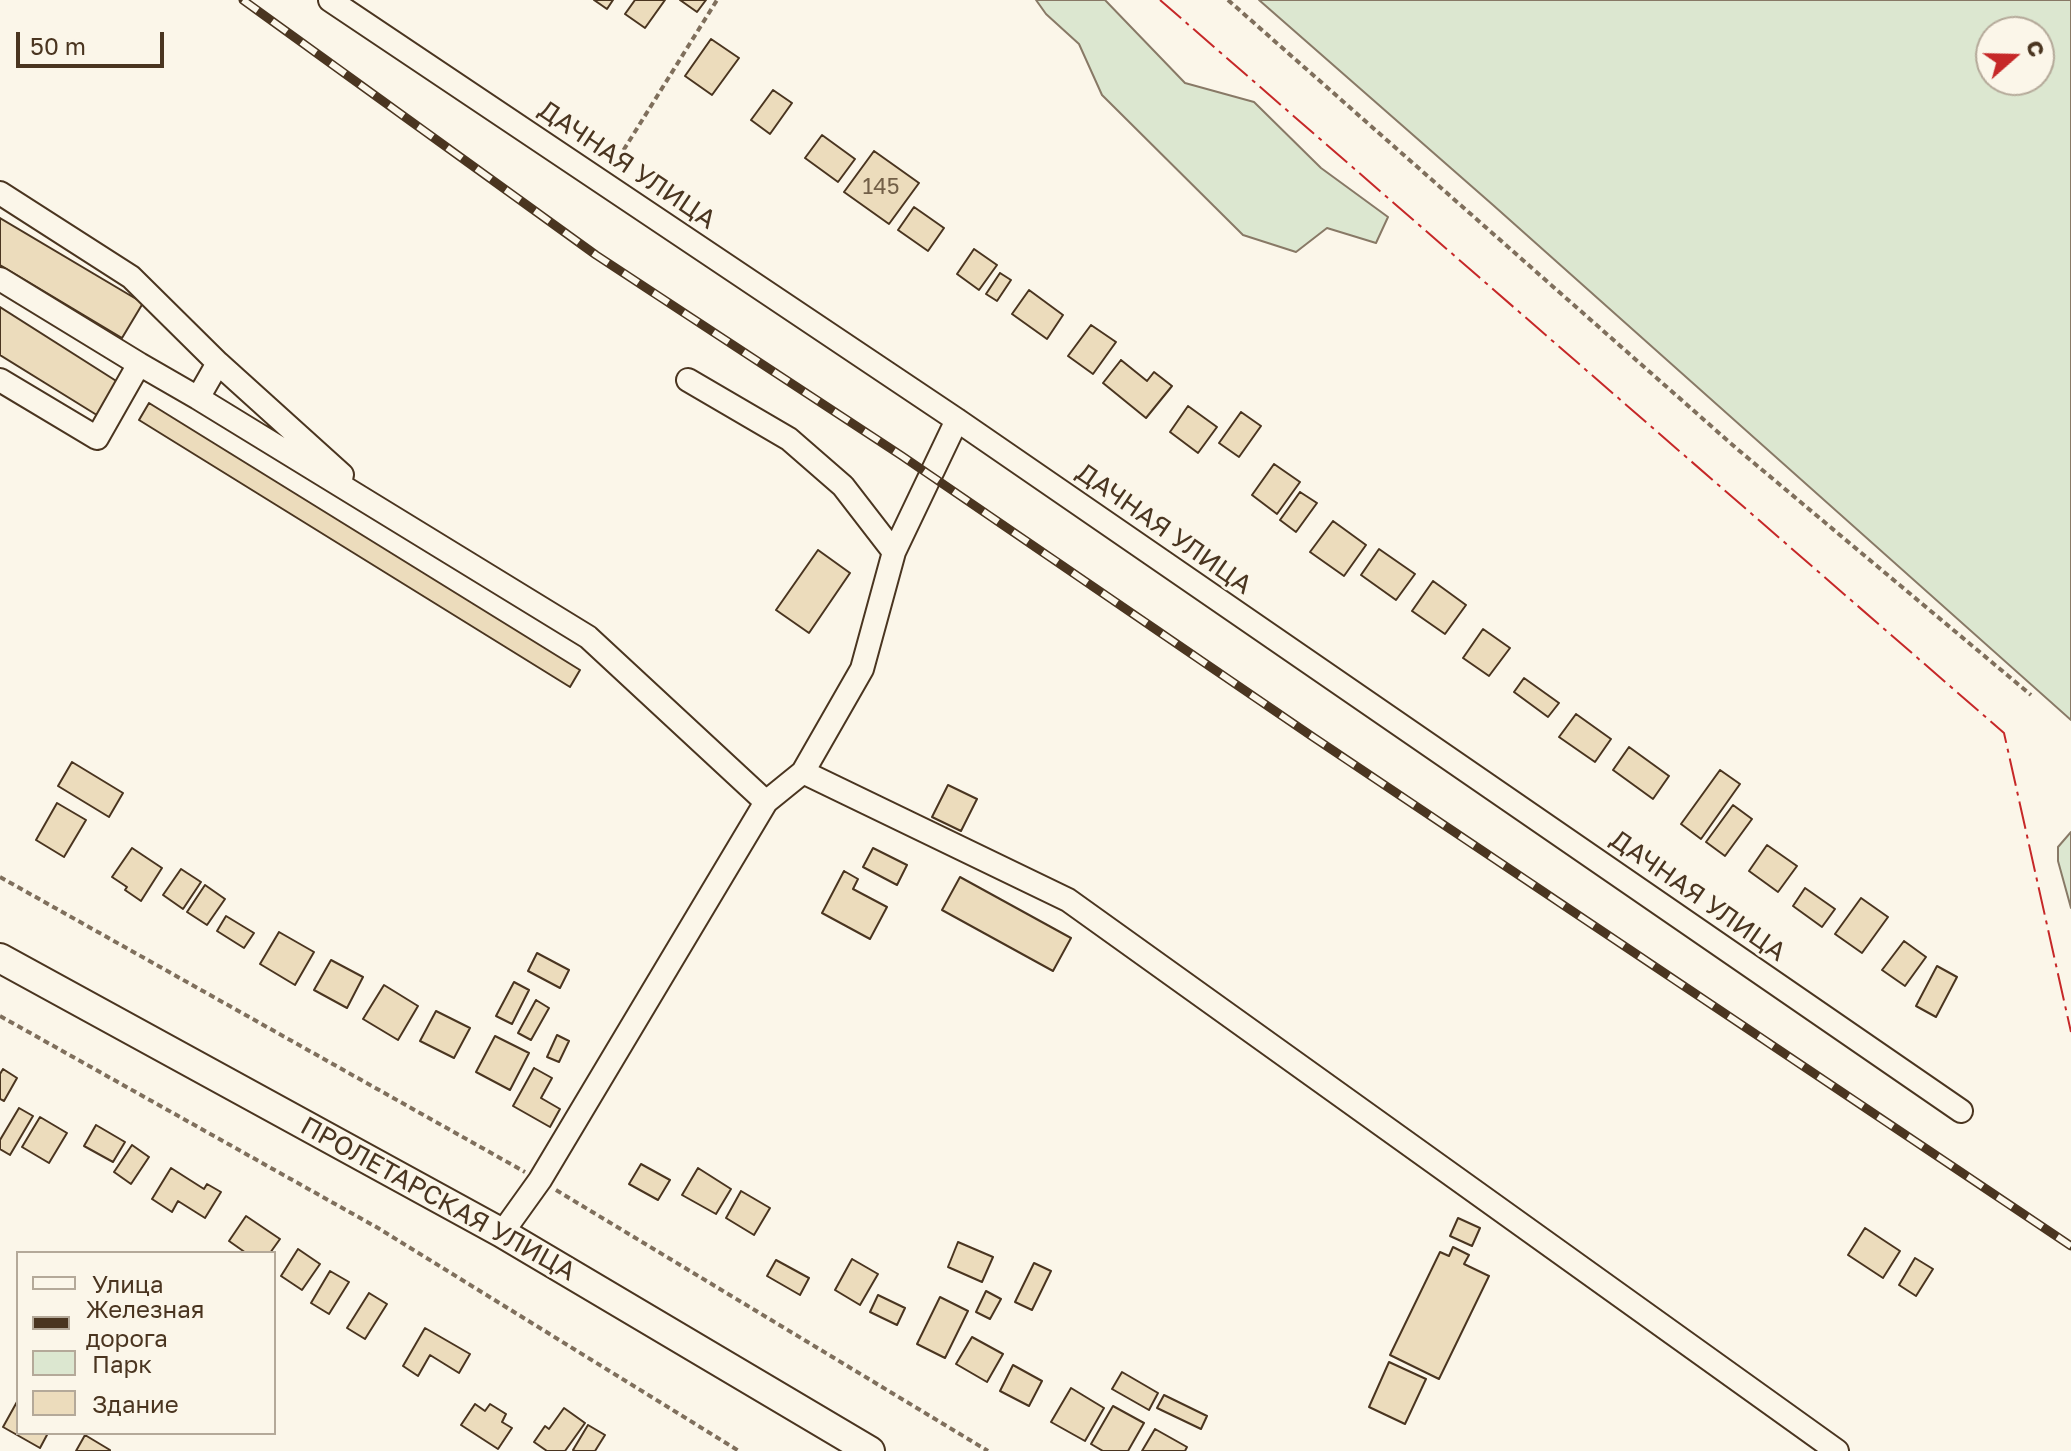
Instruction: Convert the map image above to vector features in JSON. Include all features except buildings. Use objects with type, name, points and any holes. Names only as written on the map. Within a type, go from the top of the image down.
[{"type":"main road","name":"ПРОЛЕТАРСКАЯ УЛИЦА","points":[[0,958],[502,1233],[870,1451]]},
{"type":"street","name":"ДАЧНАЯ УЛИЦА","points":[[330,0],[957,420],[1961,1111]]},
{"type":"street","points":[[0,193],[131,277],[218,363],[385,513]]},
{"type":"street","points":[[0,279],[588,637],[766,802]]},
{"type":"street","points":[[198,398],[218,363]]},
{"type":"street","points":[[0,380],[97,438],[139,364]]},
{"type":"street","points":[[688,380],[789,439],[843,486],[894,552]]},
{"type":"street","points":[[502,1233],[540,1180],[766,802],[803,772],[862,669],[894,552],[957,420]]},
{"type":"street","points":[[803,772],[1068,900],[1837,1451]]},
{"type":"path","points":[[603,183],[717,0]]},
{"type":"path","points":[[1228,0],[1736,448],[2031,695]]},
{"type":"path","points":[[0,877],[540,1180],[988,1451]]},
{"type":"path","points":[[0,1016],[148,1096],[378,1228],[739,1451]]},
{"type":"green space","points":[[1036,0],[1105,0],[1185,83],[1254,102],[1321,168],[1388,217],[1376,243],[1327,228],[1296,252],[1243,235],[1102,95],[1079,44],[1046,14]]},
{"type":"green space","points":[[1259,0],[2071,0],[2071,720],[1493,205]]},
{"type":"green space","points":[[2071,832],[2071,908],[2058,861],[2058,847]]},
{"type":"railway","points":[[243,0],[596,255],[902,456],[1313,737],[2071,1246]]},
{"type":"power","points":[[1160,0],[2004,733],[2071,1032]]}]
